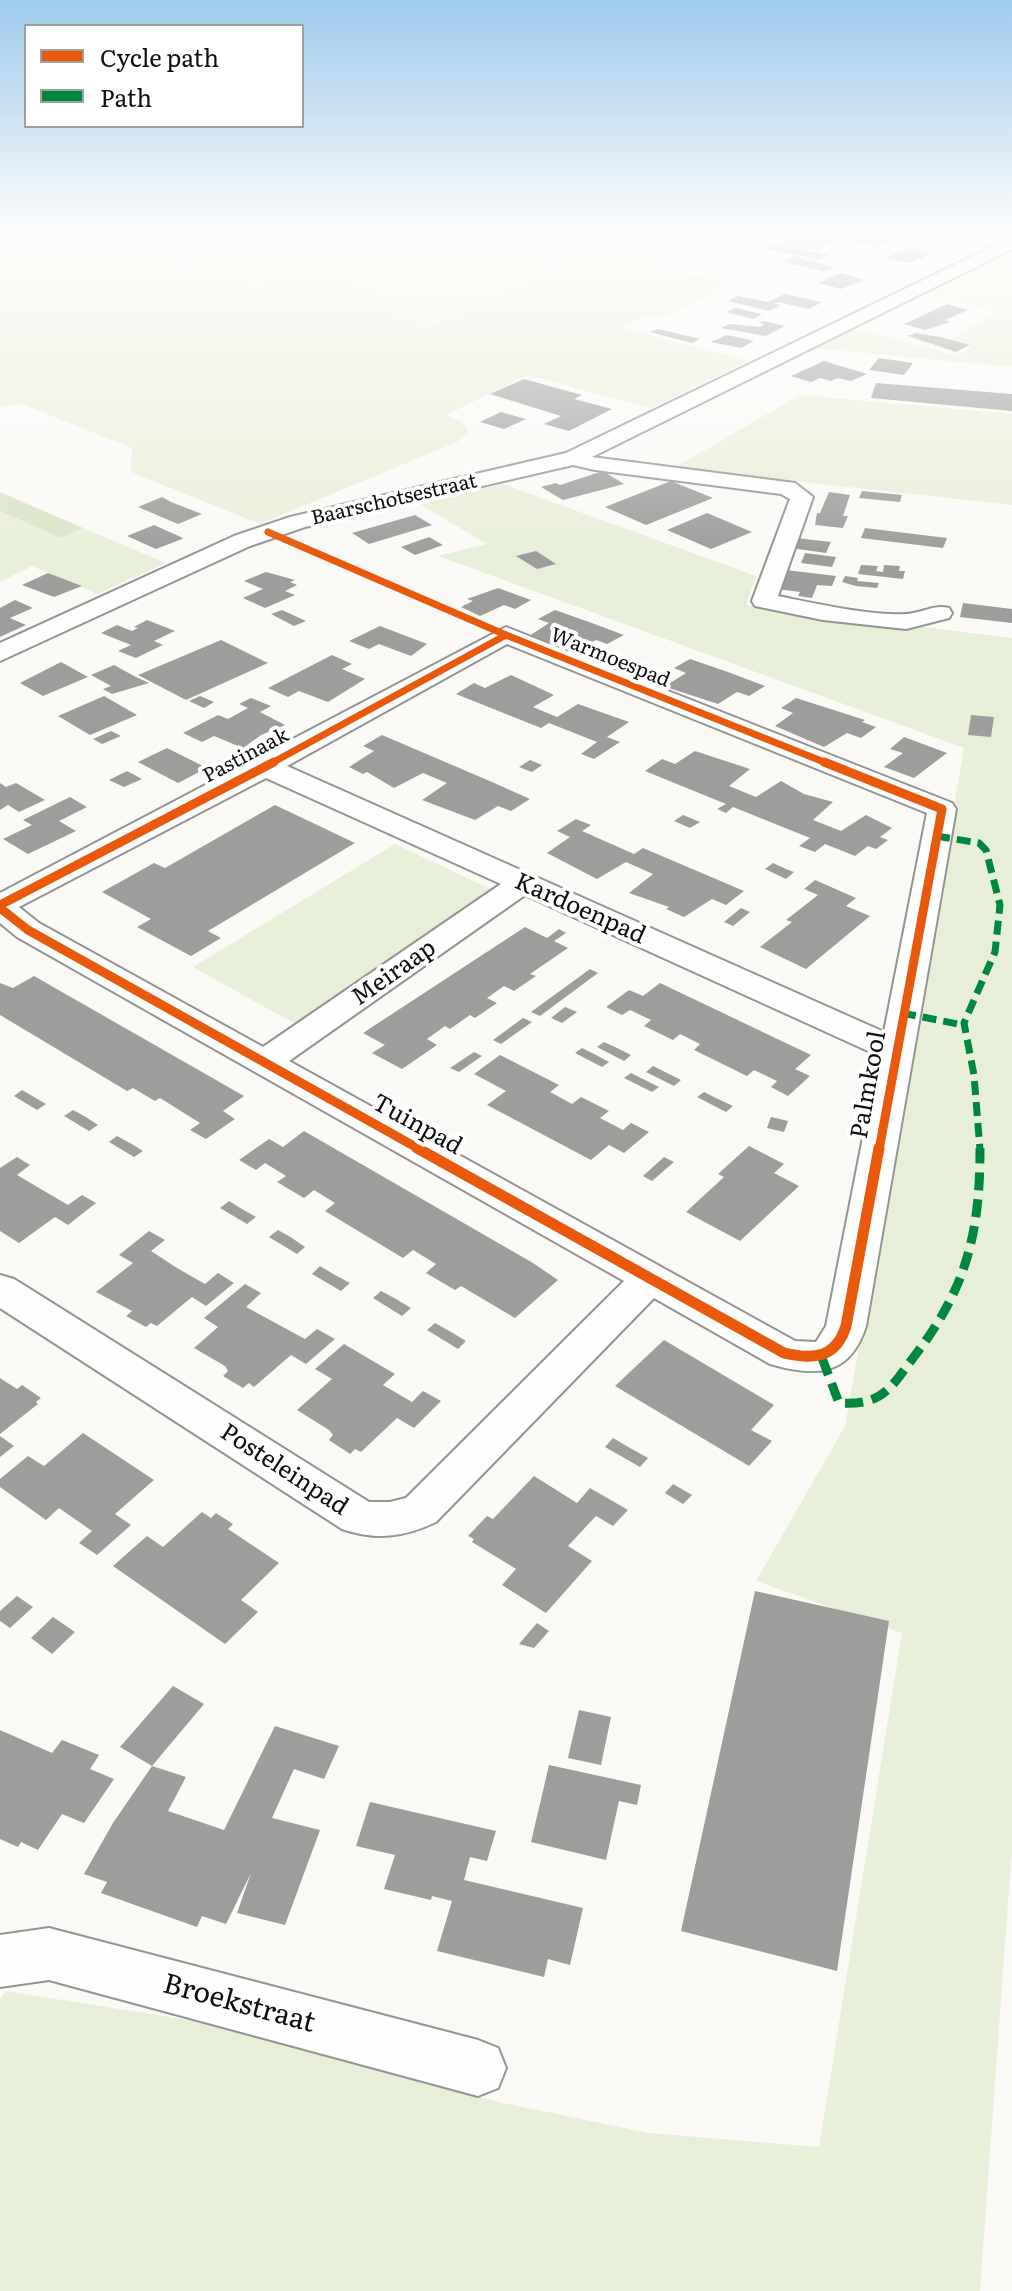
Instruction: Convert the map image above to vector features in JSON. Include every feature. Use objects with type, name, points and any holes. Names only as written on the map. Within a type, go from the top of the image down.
[{"type":"street","name":"Baarschotsestraat","points":[[0,653],[242,541],[298,522],[573,458],[811,341]]},
{"type":"street","name":"Baarschotsestraat","points":[[573,458],[595,464],[787,488],[802,497],[764,601],[823,613],[906,622],[940,613]]},
{"type":"street","name":"Pastinaak","points":[[0,907],[506,635]]},
{"type":"street","name":"Warmoespad","points":[[506,635],[942,809]]},
{"type":"street","name":"Kardoenpad","points":[[265,767],[895,1050]]},
{"type":"street","name":"Palmkool","points":[[822,1358],[836,1349],[846,1326],[942,809]]},
{"type":"street","name":"Meiraap","points":[[265,1062],[523,883]]},
{"type":"street","name":"Tuinpad","points":[[0,907],[14,937],[265,1062],[784,1353],[803,1358],[822,1358]]},
{"type":"street","name":"Posteleinpad","points":[[0,1289],[358,1517],[379,1522],[402,1519],[421,1510],[650,1278]]},
{"type":"street","name":"Broekstraat","points":[[0,1961],[49,1954],[478,2068]]},
{"type":"green space","points":[[0,341],[672,341],[748,361],[650,408],[528,375],[446,415],[467,428],[468,433],[457,442],[260,524],[131,472],[132,448],[19,403],[0,408]]},
{"type":"green space","points":[[825,341],[900,341],[959,356],[971,346],[954,341],[1012,341],[1012,367],[811,348]]},
{"type":"green space","points":[[800,395],[1012,414],[1012,505],[674,468]]},
{"type":"green space","points":[[503,484],[756,576],[746,605],[1012,638],[1012,1848],[980,2291],[0,2291],[0,1999],[6,1991],[232,2027],[494,2101],[649,2133],[819,2147],[902,1633],[756,1581],[845,1426],[964,748],[438,556],[487,544],[416,502]]},
{"type":"green space","points":[[0,492],[83,528],[61,538],[0,511]]},
{"type":"green space","points":[[0,511],[61,538],[83,528],[166,563],[97,594],[32,566],[0,582]]},
{"type":"green space","points":[[395,844],[497,892],[297,1025],[193,967]]},
{"type":"building","points":[[713,341],[754,341],[741,348],[710,342]]},
{"type":"building","points":[[923,341],[955,341],[970,345],[956,352]]},
{"type":"building","points":[[879,358],[913,363],[904,375],[869,370]]},
{"type":"building","points":[[824,361],[867,374],[851,381],[820,378],[811,382],[791,376]]},
{"type":"building","points":[[524,379],[582,395],[574,399],[612,409],[569,431],[544,424],[561,416],[490,394]]},
{"type":"building","points":[[876,383],[1012,394],[1012,411],[871,398]]},
{"type":"building","points":[[501,412],[526,419],[504,429],[480,422]]},
{"type":"building","points":[[603,471],[624,484],[563,500],[541,487],[556,483],[560,485]]},
{"type":"building","points":[[671,481],[713,498],[646,525],[605,507]]},
{"type":"building","points":[[862,491],[902,495],[900,502],[859,498]]},
{"type":"building","points":[[829,492],[850,495],[843,516],[848,516],[843,528],[815,525],[817,513],[820,513]]},
{"type":"building","points":[[162,497],[202,514],[178,524],[138,507]]},
{"type":"building","points":[[707,513],[752,532],[711,549],[667,530]]},
{"type":"building","points":[[415,515],[432,525],[369,544],[352,533]]},
{"type":"building","points":[[154,525],[183,538],[156,549],[127,536]]},
{"type":"building","points":[[865,528],[947,538],[943,548],[861,538]]},
{"type":"building","points":[[429,537],[443,545],[415,555],[401,547]]},
{"type":"building","points":[[796,538],[831,542],[826,553],[791,548]]},
{"type":"building","points":[[536,551],[556,564],[537,569],[516,556]]},
{"type":"building","points":[[805,553],[836,557],[832,567],[801,563]]},
{"type":"building","points":[[861,565],[878,566],[876,571],[883,572],[884,565],[900,566],[899,571],[905,571],[903,579],[858,574]]},
{"type":"building","points":[[786,570],[836,576],[832,586],[817,585],[812,598],[798,596],[800,592],[777,589]]},
{"type":"building","points":[[266,572],[295,580],[290,582],[297,585],[285,591],[295,595],[265,608],[243,598],[263,589],[244,581]]},
{"type":"building","points":[[48,573],[82,586],[54,597],[22,585]]},
{"type":"building","points":[[845,576],[858,578],[857,581],[879,583],[877,588],[856,586],[842,582]]},
{"type":"building","points":[[498,588],[531,600],[515,609],[504,605],[480,616],[461,607],[473,601],[467,599]]},
{"type":"building","points":[[15,600],[33,608],[10,618],[26,625],[0,637],[0,608]]},
{"type":"building","points":[[963,603],[1012,609],[1012,623],[960,617]]},
{"type":"building","points":[[282,610],[306,621],[294,626],[271,614]]},
{"type":"building","points":[[555,610],[624,635],[607,644],[596,640],[572,652],[529,636],[549,623],[538,619]]},
{"type":"building","points":[[147,620],[175,631],[154,641],[163,645],[136,658],[118,651],[131,645],[101,633],[117,625],[132,631]]},
{"type":"building","points":[[380,626],[427,644],[411,656],[379,644],[369,649],[349,641]]},
{"type":"building","points":[[221,640],[268,663],[186,700],[138,675]]},
{"type":"building","points":[[332,655],[352,664],[342,669],[365,679],[328,702],[299,691],[288,697],[268,688]]},
{"type":"building","points":[[690,659],[765,686],[749,696],[737,692],[718,704],[669,688],[667,685],[686,673],[674,668]]},
{"type":"building","points":[[61,662],[88,677],[43,696],[20,683]]},
{"type":"building","points":[[114,665],[149,683],[112,694],[103,689],[111,686],[91,675]]},
{"type":"building","points":[[511,675],[554,695],[533,707],[557,717],[578,704],[629,722],[607,737],[620,742],[594,759],[581,754],[597,742],[549,723],[541,728],[456,694],[474,683],[485,688]]},
{"type":"building","points":[[104,696],[137,715],[90,735],[58,716]]},
{"type":"building","points":[[200,696],[214,702],[204,708],[189,701]]},
{"type":"building","points":[[251,698],[271,706],[260,712],[285,725],[261,735],[243,748],[214,736],[202,742],[183,733],[218,715],[228,719],[248,708],[239,704]]},
{"type":"building","points":[[796,698],[865,720],[862,722],[876,727],[861,738],[847,733],[824,747],[775,726],[793,713],[781,708]]},
{"type":"building","points":[[971,715],[994,717],[991,737],[968,735]]},
{"type":"building","points":[[111,731],[121,736],[102,744],[93,739]]},
{"type":"building","points":[[382,735],[530,799],[511,811],[498,806],[475,820],[422,800],[447,783],[423,773],[394,788],[367,772],[363,774],[349,767],[374,751],[363,746]]},
{"type":"building","points":[[904,737],[947,753],[914,778],[884,767],[903,753],[890,749]]},
{"type":"building","points":[[167,748],[207,768],[178,783],[138,762]]},
{"type":"building","points":[[695,751],[750,769],[729,786],[756,797],[781,781],[804,794],[833,802],[813,820],[841,831],[866,815],[892,828],[880,837],[888,840],[876,849],[868,846],[855,856],[825,844],[815,852],[799,846],[810,838],[733,807],[726,813],[717,809],[726,804],[645,771],[662,759],[675,764]]},
{"type":"building","points":[[530,760],[542,765],[532,772],[519,767]]},
{"type":"building","points":[[127,771],[142,779],[124,787],[109,780]]},
{"type":"building","points":[[0,783],[6,787],[16,783],[45,800],[19,812],[8,805],[0,810]]},
{"type":"building","points":[[70,797],[87,807],[59,821],[76,831],[28,854],[3,839],[32,825],[23,820]]},
{"type":"building","points":[[275,805],[355,843],[208,931],[221,938],[191,956],[137,927],[151,919],[102,892],[154,863],[165,868]]},
{"type":"building","points":[[683,815],[700,822],[690,828],[674,821]]},
{"type":"building","points":[[576,819],[591,825],[582,831],[634,854],[643,848],[744,891],[726,905],[712,899],[684,917],[666,909],[669,907],[629,893],[653,874],[626,862],[597,879],[547,853],[570,837],[557,831]]},
{"type":"building","points":[[773,863],[794,872],[786,879],[765,869]]},
{"type":"building","points":[[815,880],[856,898],[846,906],[870,916],[806,969],[760,947],[792,922],[786,920],[818,895],[804,889]]},
{"type":"building","points":[[741,908],[750,912],[733,926],[724,922]]},
{"type":"building","points":[[525,927],[547,938],[559,929],[566,933],[554,941],[568,948],[530,974],[536,976],[514,991],[504,986],[487,998],[497,1003],[475,1018],[470,1015],[450,1029],[445,1026],[427,1039],[437,1045],[402,1069],[372,1053],[385,1045],[363,1033]]},
{"type":"building","points":[[590,969],[598,973],[540,1016],[531,1012]]},
{"type":"building","points":[[34,976],[244,1096],[223,1111],[235,1119],[206,1139],[190,1130],[200,1123],[160,1098],[155,1101],[133,1088],[127,1091],[0,1015],[0,983],[13,988]]},
{"type":"building","points":[[660,983],[811,1055],[795,1069],[810,1076],[788,1096],[771,1087],[777,1081],[754,1070],[747,1076],[694,1050],[700,1044],[680,1034],[673,1040],[644,1026],[651,1020],[630,1010],[622,1015],[606,1007],[629,990],[643,996]]},
{"type":"building","points":[[565,1007],[577,1012],[562,1023],[551,1018]]},
{"type":"building","points":[[523,1018],[532,1022],[501,1044],[493,1040]]},
{"type":"building","points":[[604,1042],[631,1055],[624,1061],[597,1047]]},
{"type":"building","points":[[582,1048],[609,1062],[602,1067],[575,1053]]},
{"type":"building","points":[[474,1052],[482,1056],[459,1072],[450,1068]]},
{"type":"building","points":[[500,1055],[559,1085],[550,1092],[572,1104],[581,1097],[609,1111],[600,1118],[623,1130],[631,1123],[649,1132],[624,1153],[609,1145],[591,1160],[487,1105],[506,1091],[474,1074]]},
{"type":"building","points":[[653,1066],[681,1080],[674,1086],[646,1072]]},
{"type":"building","points":[[631,1073],[659,1087],[652,1092],[624,1078]]},
{"type":"building","points":[[22,1090],[46,1104],[37,1110],[14,1096]]},
{"type":"building","points":[[704,1092],[733,1106],[726,1112],[697,1097]]},
{"type":"building","points":[[73,1110],[98,1125],[89,1131],[64,1116]]},
{"type":"building","points":[[771,1117],[788,1121],[784,1132],[767,1128]]},
{"type":"building","points":[[304,1131],[558,1280],[515,1318],[461,1286],[455,1290],[426,1273],[436,1264],[413,1250],[403,1258],[325,1211],[335,1203],[314,1190],[304,1198],[277,1182],[286,1176],[265,1163],[256,1170],[239,1160],[269,1139],[283,1147]]},
{"type":"building","points":[[117,1136],[143,1151],[134,1157],[109,1142]]},
{"type":"building","points":[[749,1146],[784,1164],[774,1173],[799,1186],[740,1241],[686,1212],[724,1177],[718,1174]]},
{"type":"building","points":[[17,1157],[30,1165],[17,1175],[68,1205],[82,1195],[96,1203],[68,1225],[55,1217],[19,1243],[0,1231],[0,1168]]},
{"type":"building","points":[[664,1157],[674,1162],[652,1181],[643,1176]]},
{"type":"building","points":[[229,1201],[256,1217],[247,1224],[220,1208]]},
{"type":"building","points":[[278,1230],[305,1247],[297,1254],[269,1237]]},
{"type":"building","points":[[149,1231],[165,1240],[151,1251],[177,1268],[205,1284],[218,1273],[234,1283],[206,1306],[192,1297],[157,1326],[151,1323],[146,1327],[126,1316],[132,1311],[96,1292],[133,1263],[119,1255]]},
{"type":"building","points":[[320,1266],[350,1283],[341,1291],[312,1274]]},
{"type":"building","points":[[245,1284],[261,1293],[246,1307],[305,1339],[317,1329],[335,1339],[306,1364],[291,1355],[254,1387],[249,1383],[243,1388],[223,1376],[228,1371],[225,1366],[194,1348],[218,1327],[204,1318]]},
{"type":"building","points":[[381,1291],[411,1308],[402,1316],[373,1298]]},
{"type":"building","points":[[435,1323],[466,1341],[458,1349],[427,1330]]},
{"type":"building","points":[[664,1340],[774,1405],[751,1430],[772,1441],[749,1466],[615,1386]]},
{"type":"building","points":[[344,1344],[395,1374],[383,1385],[412,1402],[423,1391],[441,1401],[414,1428],[397,1418],[361,1452],[355,1449],[350,1454],[329,1440],[333,1435],[329,1430],[297,1410],[332,1379],[315,1369]]},
{"type":"building","points":[[0,1378],[17,1389],[22,1385],[41,1398],[36,1402],[38,1404],[0,1434]]},
{"type":"building","points":[[83,1433],[154,1480],[115,1514],[131,1525],[97,1555],[79,1543],[92,1531],[59,1508],[46,1520],[0,1487],[0,1479],[28,1456],[44,1466]]},
{"type":"building","points":[[0,1436],[14,1446],[0,1457]]},
{"type":"building","points":[[613,1438],[648,1458],[640,1467],[605,1447]]},
{"type":"building","points":[[534,1476],[577,1503],[590,1488],[628,1510],[613,1526],[596,1516],[568,1546],[592,1561],[546,1613],[502,1585],[516,1569],[472,1542],[474,1539],[468,1536],[487,1516],[493,1519]]},
{"type":"building","points":[[673,1484],[692,1495],[683,1504],[665,1493]]},
{"type":"building","points":[[202,1512],[211,1518],[216,1513],[233,1524],[228,1529],[279,1563],[241,1600],[258,1612],[225,1644],[113,1566],[147,1536],[163,1547]]},
{"type":"building","points":[[755,1591],[889,1621],[837,1971],[681,1931]]},
{"type":"building","points":[[17,1596],[33,1607],[10,1628],[0,1621],[0,1611]]},
{"type":"building","points":[[53,1617],[75,1632],[52,1654],[31,1638]]},
{"type":"building","points":[[537,1623],[549,1631],[534,1648],[519,1644]]},
{"type":"building","points":[[173,1686],[204,1704],[152,1766],[120,1747]]},
{"type":"building","points":[[579,1710],[611,1717],[601,1765],[568,1758]]},
{"type":"building","points":[[275,1726],[339,1746],[324,1779],[294,1769],[272,1818],[320,1830],[285,1925],[237,1913],[251,1873],[226,1924],[202,1916],[197,1927],[101,1893],[107,1882],[84,1874],[113,1823],[152,1766],[186,1777],[168,1811],[224,1830]]},
{"type":"building","points":[[0,1730],[52,1753],[62,1740],[99,1755],[90,1769],[114,1779],[84,1823],[62,1814],[38,1850],[21,1842],[18,1847],[0,1839]]},
{"type":"building","points":[[549,1765],[641,1785],[637,1805],[619,1801],[606,1860],[531,1842]]},
{"type":"building","points":[[370,1802],[496,1831],[487,1861],[470,1857],[464,1880],[583,1908],[570,1965],[548,1959],[544,1977],[437,1951],[452,1901],[432,1896],[431,1900],[384,1889],[395,1855],[356,1846]]},
{"type":"marked path","points":[[822,1358],[839,1403],[866,1403],[884,1395],[937,1328],[953,1299],[973,1238],[978,1206],[980,1140],[974,1075],[964,1023],[995,952],[1000,905],[986,850],[979,843],[936,836]]},
{"type":"marked path","points":[[902,1013],[963,1025]]},
{"type":"cycle path","points":[[0,908],[28,930],[784,1353],[823,1356],[837,1346],[846,1326],[942,809],[506,635],[268,532]]},
{"type":"cycle path","points":[[0,905],[265,767],[506,635]]}]
